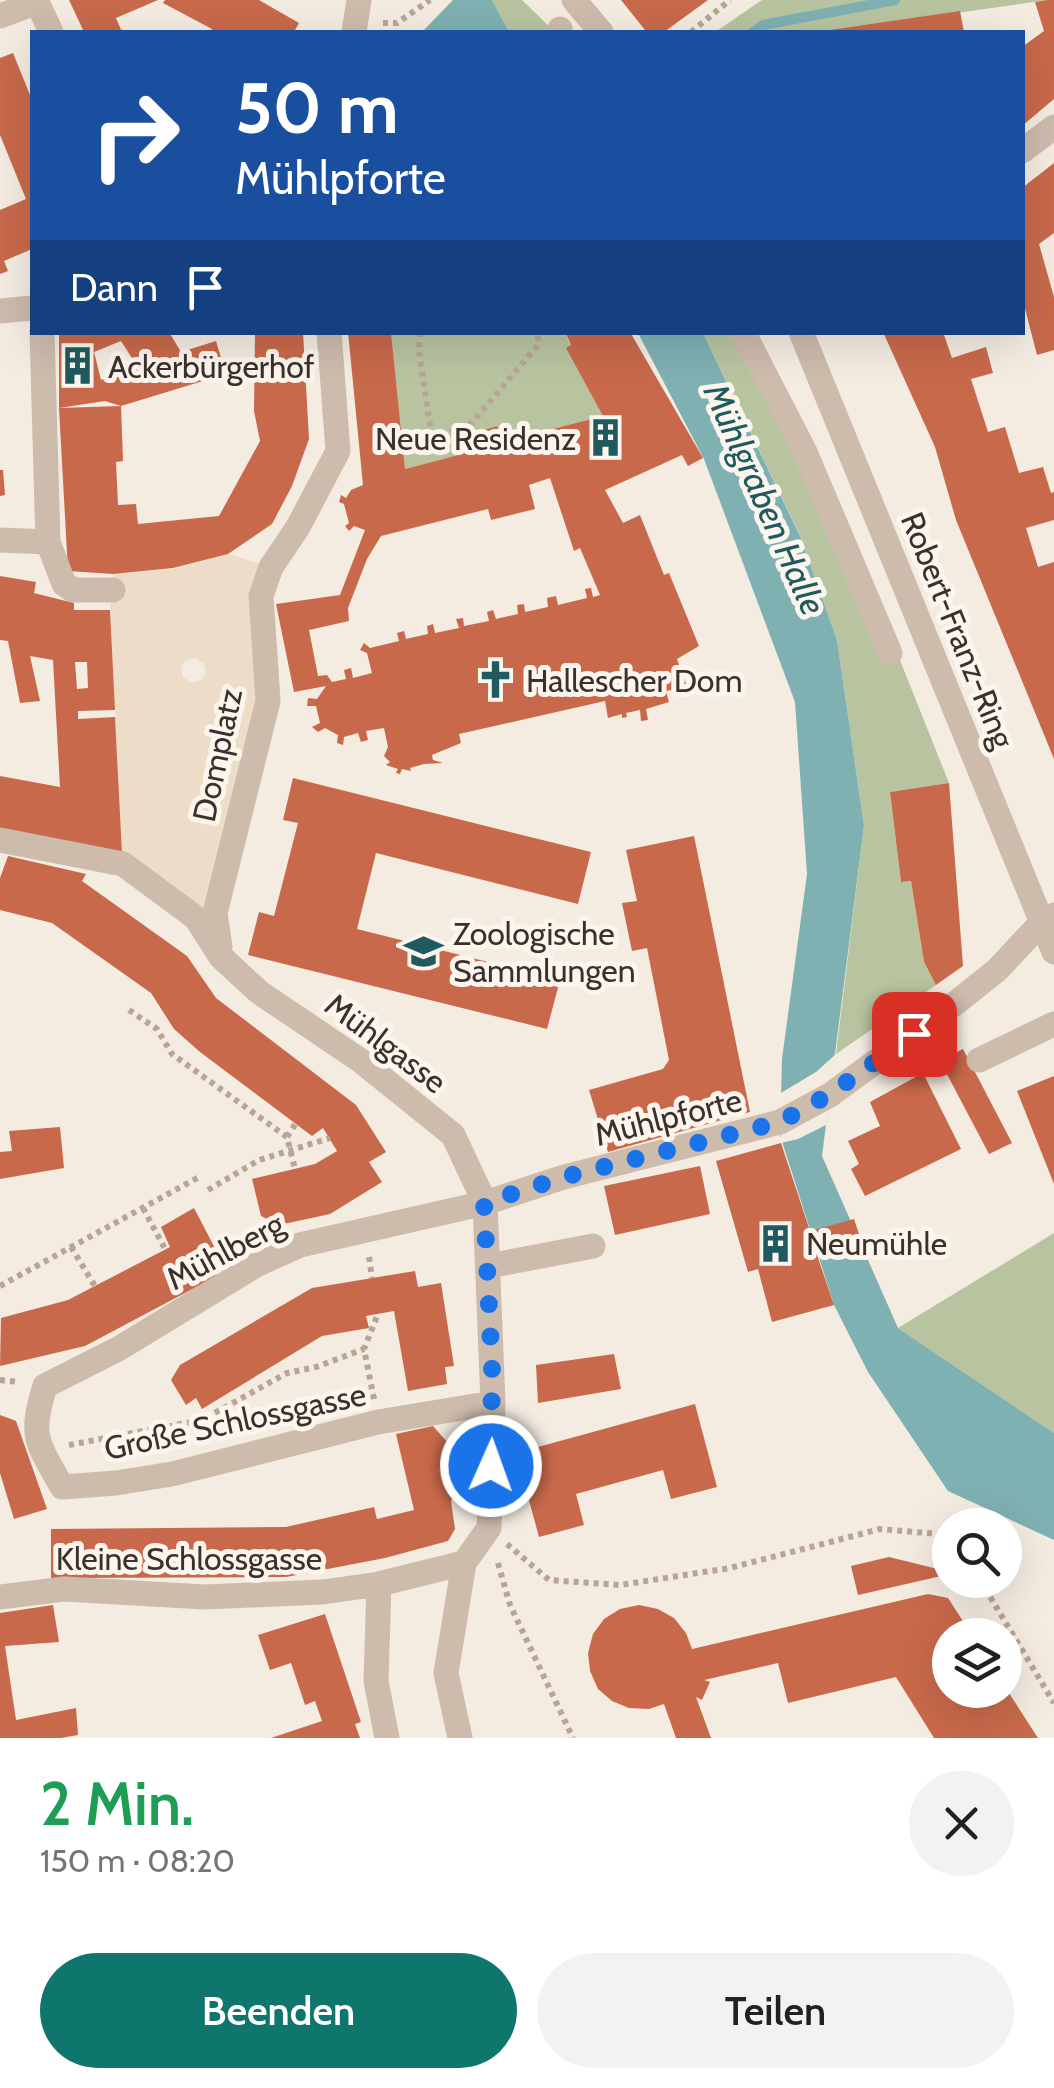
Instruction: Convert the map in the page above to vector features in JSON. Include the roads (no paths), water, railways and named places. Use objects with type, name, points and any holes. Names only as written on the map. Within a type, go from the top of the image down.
[{"type":"street","points":[[354,30],[359,0]]},
{"type":"street","points":[[574,0],[599,30]]},
{"type":"street","points":[[0,16],[37,2],[50,30]]},
{"type":"street","points":[[1025,149],[1054,127]]},
{"type":"street","points":[[0,311],[30,308]]},
{"type":"street","points":[[42,335],[48,542],[64,584],[73,590],[113,590]]},
{"type":"street","name":"Domplatz","points":[[221,957],[215,913],[268,701],[261,596],[271,567],[298,527],[338,451],[329,335]]},
{"type":"street","points":[[745,335],[805,452],[890,652]]},
{"type":"street","name":"Robert-Franz-Ring","points":[[801,335],[1048,918],[1054,952]]},
{"type":"street","points":[[0,540],[48,542]]},
{"type":"street","name":"Mühlgasse","points":[[0,840],[123,864],[196,918],[221,957],[259,992],[362,1061],[453,1134],[484,1203],[493,1404],[489,1528],[464,1564]]},
{"type":"street","name":"Mühlpforte","points":[[484,1203],[564,1177],[780,1122],[830,1094],[998,970],[1048,918]]},
{"type":"street","points":[[979,1060],[1054,1024]]},
{"type":"street","name":"Mühlberg","points":[[34,1421],[46,1386],[118,1349],[258,1264],[300,1244],[484,1203]]},
{"type":"street","points":[[489,1266],[593,1246]]},
{"type":"street","name":"Große Schlossgasse","points":[[34,1421],[41,1450],[62,1487],[116,1484],[172,1474],[378,1422],[493,1404]]},
{"type":"street","points":[[460,1738],[446,1673],[464,1564]]},
{"type":"street","name":"Kleine Schlossgasse","points":[[0,1597],[64,1589],[205,1598],[322,1592],[464,1564]]},
{"type":"street","points":[[378,1584],[376,1681],[387,1738]]},
{"type":"water","points":[[401,0],[492,0],[508,30],[415,30]]},
{"type":"water","name":"Mühlgraben Halle","points":[[639,335],[704,335],[800,536],[837,640],[864,826],[822,1156],[898,1328],[1054,1433],[1054,1540],[1022,1525],[1022,1508],[985,1508],[948,1491],[868,1372],[834,1305],[780,1135],[782,1059],[807,874],[795,702],[704,459]]},
{"type":"waterway","points":[[756,30],[763,25],[895,0]]},
{"type":"place","name":"Ackerbürgerhof","points":[[78,366]]},
{"type":"place","name":"Neue Residenz","points":[[606,438]]},
{"type":"place","name":"Hallescher Dom","points":[[496,680]]},
{"type":"place","name":"Zoologische Sammlungen","points":[[423,951]]},
{"type":"place","name":"Neumühle","points":[[776,1243]]}]
